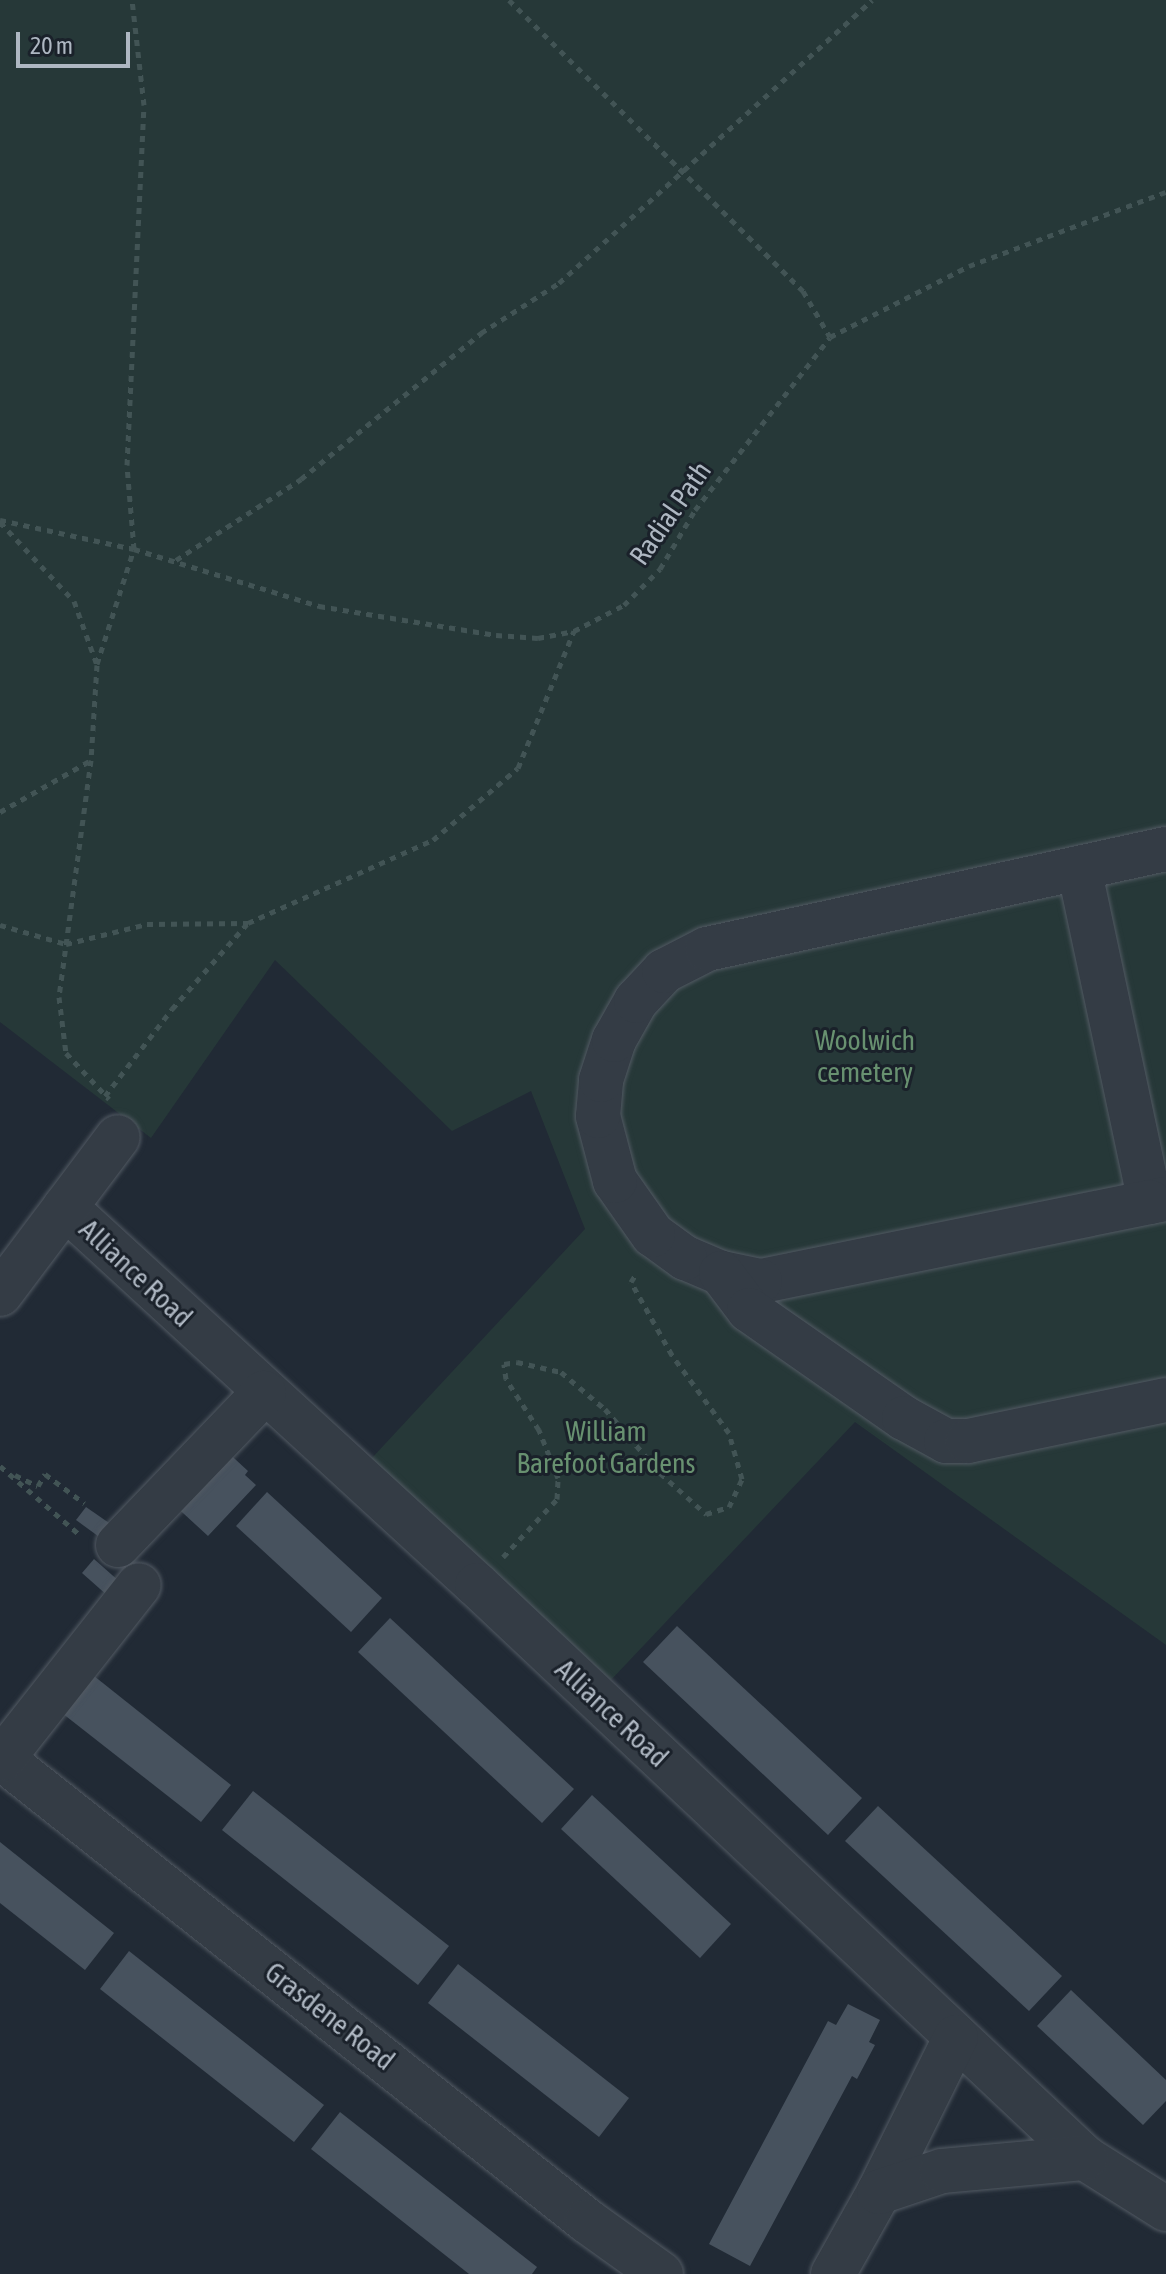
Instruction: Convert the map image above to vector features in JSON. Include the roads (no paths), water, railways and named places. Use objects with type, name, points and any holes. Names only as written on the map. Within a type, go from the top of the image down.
[{"type":"street","points":[[1079,868],[1158,1200],[760,1281],[721,1273],[685,1258],[653,1235],[615,1181],[598,1116],[601,1080],[614,1040],[636,1001],[664,971],[707,949],[1166,849]]},
{"type":"street","points":[[0,1294],[65,1207],[117,1121]]},
{"type":"street","name":"Alliance Road","points":[[65,1207],[264,1393],[477,1585],[1085,2158],[1166,2209]]},
{"type":"street","points":[[721,1273],[749,1310],[904,1418],[946,1441],[968,1441],[1166,1400]]},
{"type":"street","points":[[103,1546],[264,1393]]},
{"type":"street","points":[[1,1758],[139,1585]]},
{"type":"street","name":"Grasdene Road","points":[[1,1758],[587,2221],[661,2274]]},
{"type":"street","points":[[833,2274],[879,2192],[956,2037]]},
{"type":"street","points":[[879,2192],[942,2171],[1085,2158]]},
{"type":"park label","name":"Woolwich cemetery","points":[[865,1056]]},
{"type":"park label","name":"William Barefoot Gardens","points":[[606,1447]]}]
